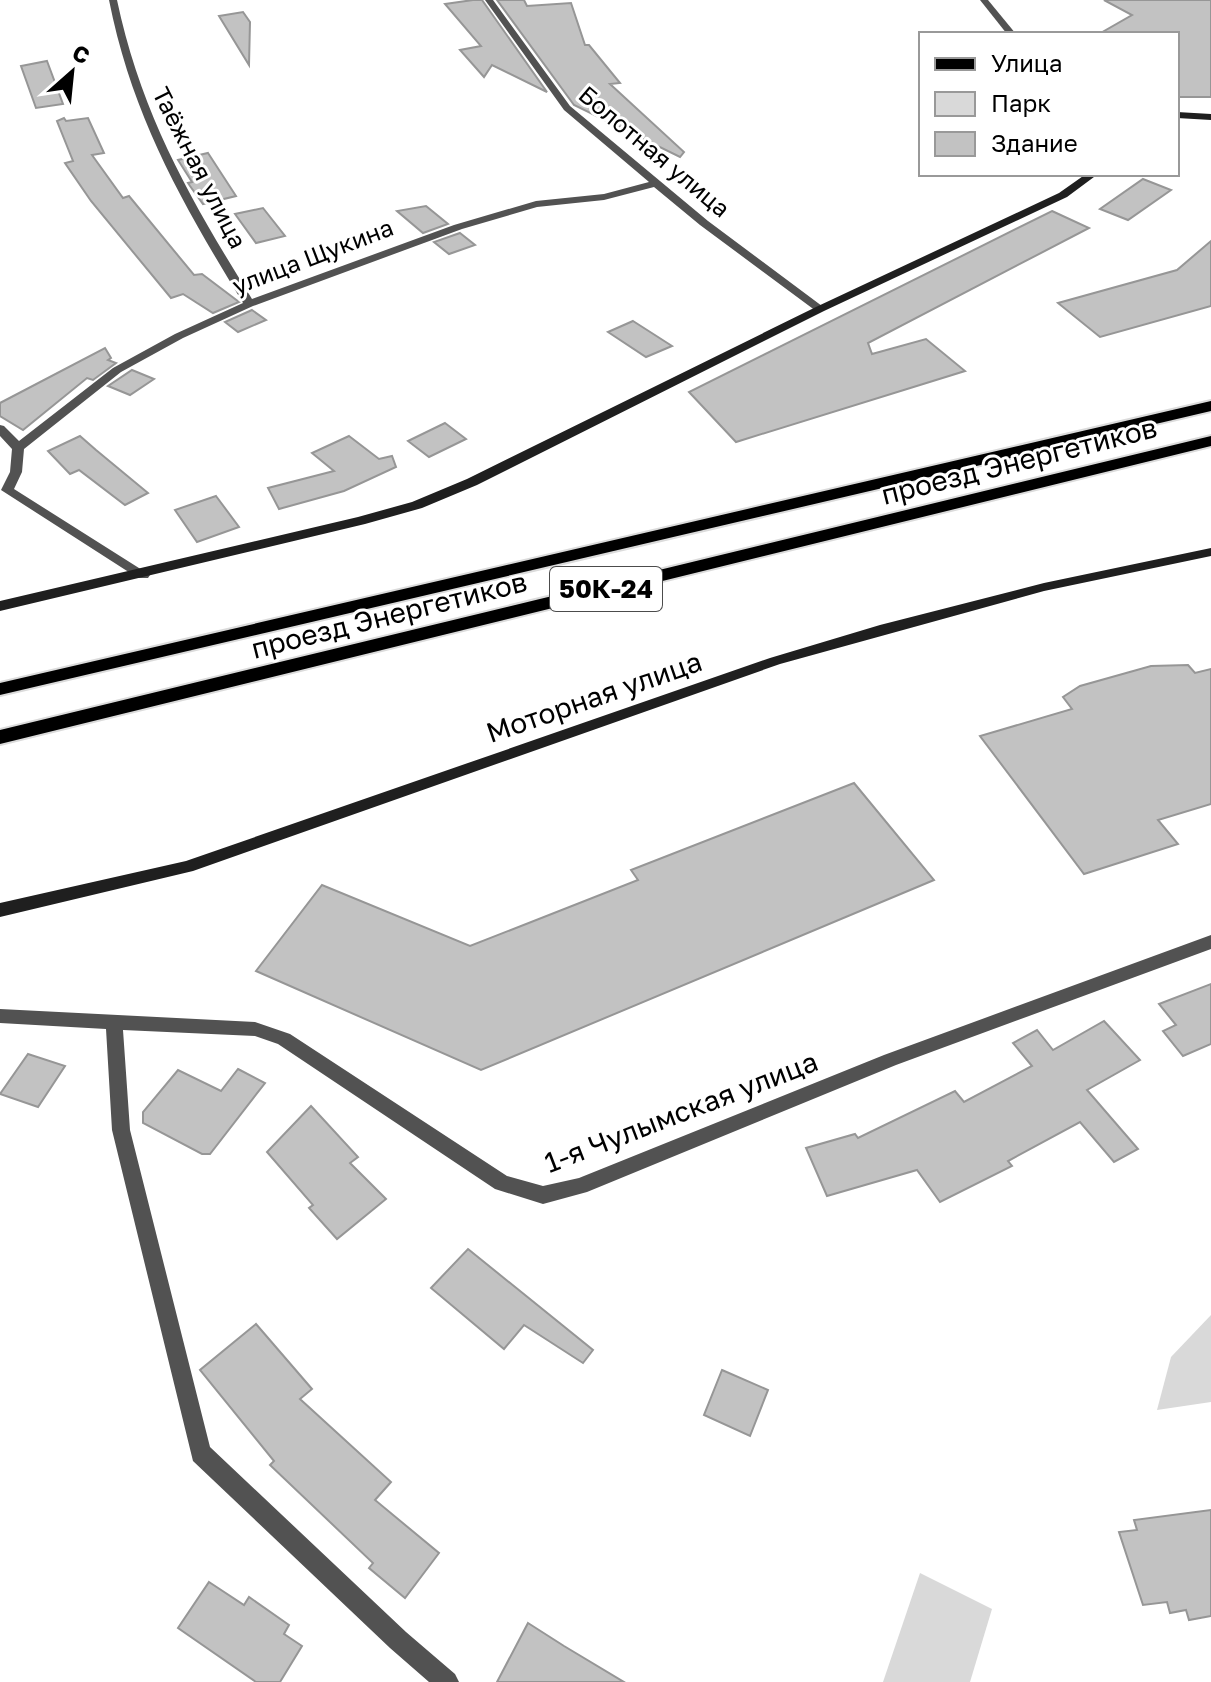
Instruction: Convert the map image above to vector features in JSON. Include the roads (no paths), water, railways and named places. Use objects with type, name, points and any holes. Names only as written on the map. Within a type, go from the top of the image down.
[{"type":"main road","name":"проезд Энергетиков","points":[[0,689],[1211,406]]},
{"type":"main road","name":"проезд Энергетиков","points":[[0,737],[1211,441]]},
{"type":"street","name":"Таёжная улица","points":[[113,0],[125,59],[149,125],[199,222],[249,304]]},
{"type":"street","name":"Болотная улица","points":[[489,0],[567,108],[704,223],[820,309]]},
{"type":"street","points":[[984,0],[1010,32]]},
{"type":"street","points":[[1179,115],[1211,117]]},
{"type":"street","points":[[0,606],[143,575],[417,505],[472,482],[820,309],[1063,195],[1090,176]]},
{"type":"street","name":"улица Щукина","points":[[18,448],[117,370],[179,336],[249,304],[458,227],[536,204],[604,197],[656,183]]},
{"type":"street","points":[[0,429],[18,448],[16,472],[4,491],[143,575]]},
{"type":"street","name":"Моторная улица","points":[[0,910],[187,867],[760,666],[880,630],[1044,587],[1211,552]]},
{"type":"street","name":"1-я Чулымская улица","points":[[0,1016],[255,1029],[284,1039],[502,1183],[543,1195],[580,1186],[890,1060],[1211,942]]},
{"type":"street","points":[[114,1020],[121,1130],[201,1453],[398,1640],[447,1682]]}]
